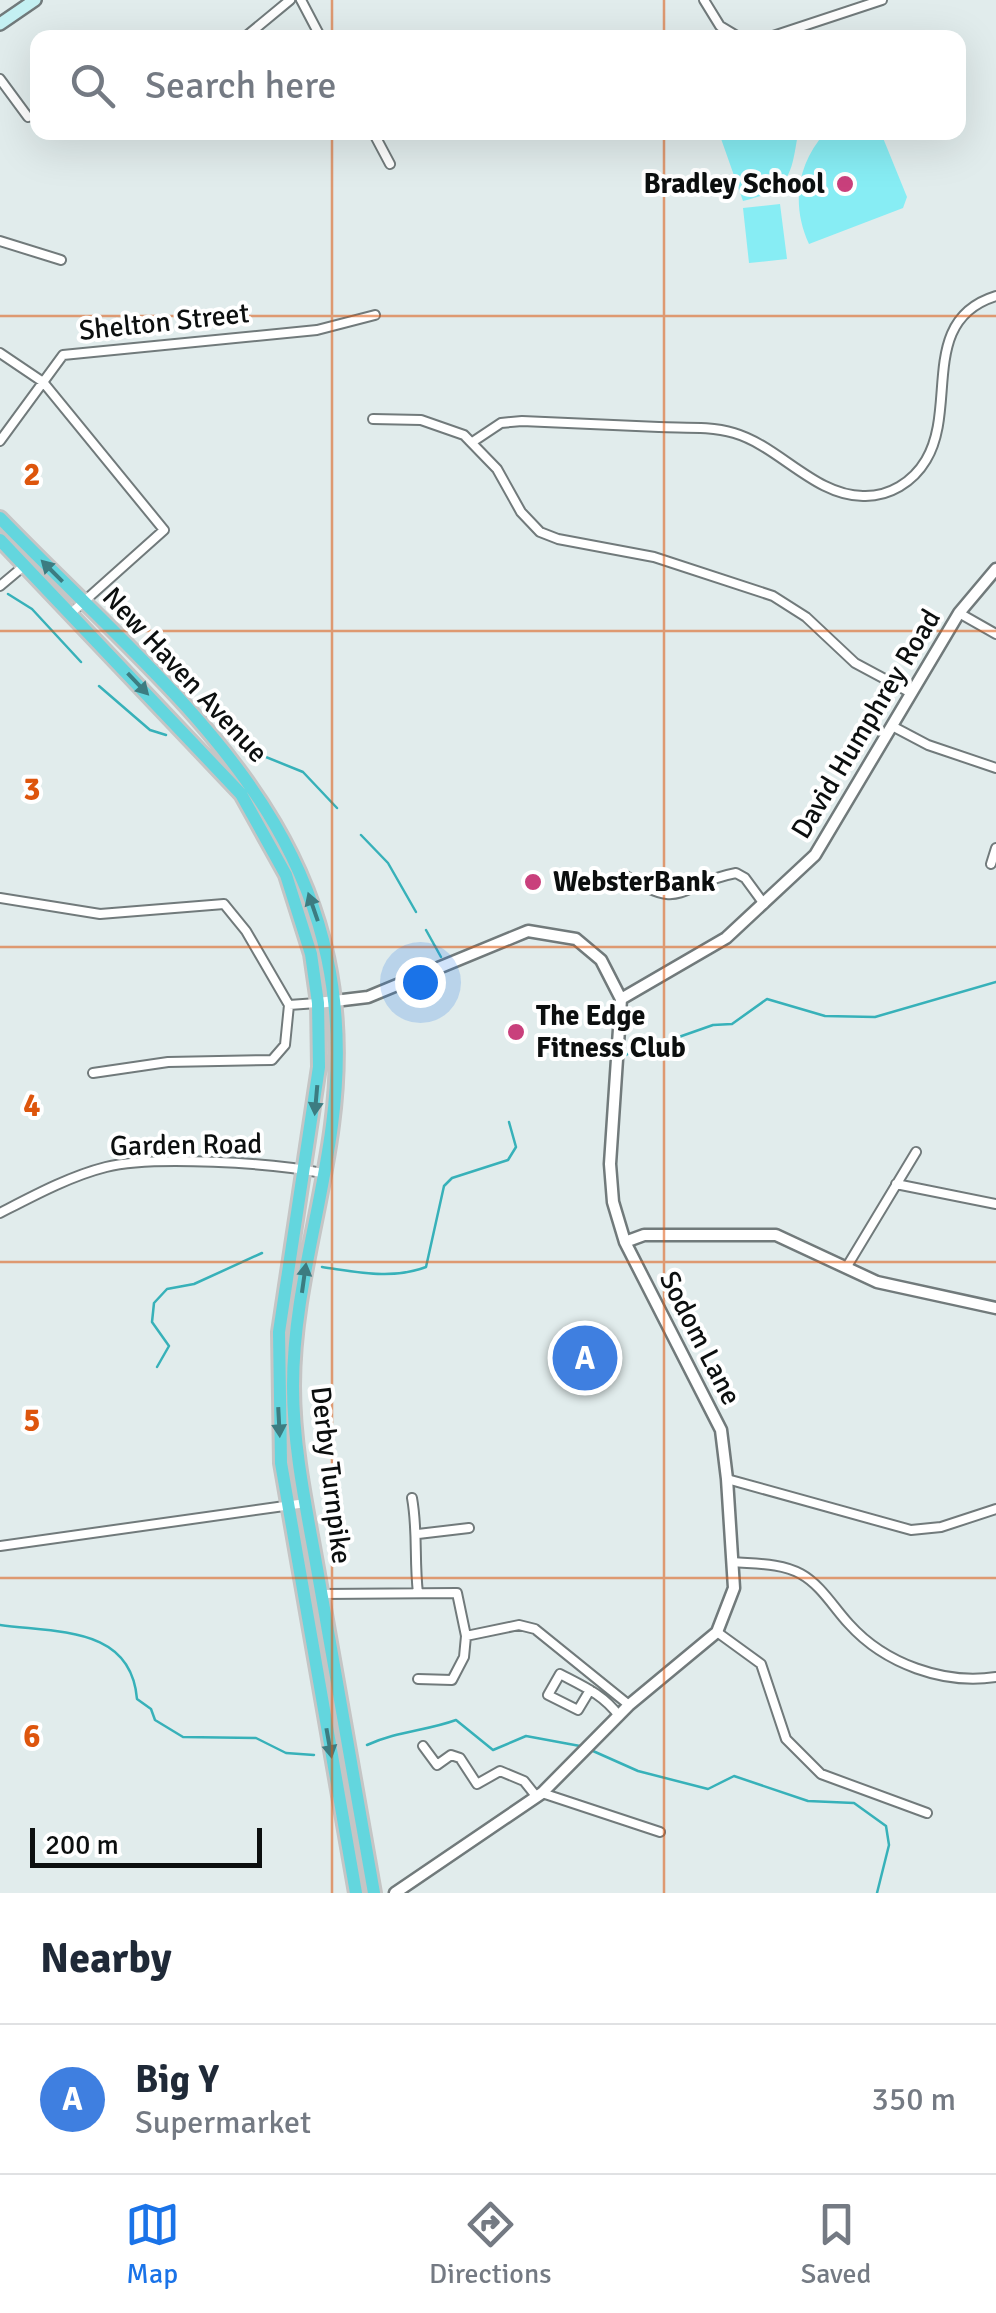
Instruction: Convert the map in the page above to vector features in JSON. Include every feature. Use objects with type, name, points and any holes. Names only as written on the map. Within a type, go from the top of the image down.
[{"type":"highway","name":"New Haven Avenue","points":[[0,518],[224,747],[256,788],[288,844],[310,895],[335,1002]]},
{"type":"highway","name":"New Haven Avenue","points":[[0,540],[211,758],[259,822],[295,900],[318,1003]]},
{"type":"highway","name":"Derby Turnpike","points":[[335,1002],[332,1125],[296,1332],[293,1385],[302,1479],[374,1893]]},
{"type":"highway","name":"Derby Turnpike","points":[[318,1003],[319,1067],[279,1332],[282,1482],[356,1893]]},
{"type":"highway","points":[[306,1163],[323,1167]]},
{"type":"highway","points":[[282,1482],[302,1479]]},
{"type":"main road","points":[[0,24],[35,0]]},
{"type":"street","points":[[254,30],[290,0]]},
{"type":"street","points":[[301,0],[317,30]]},
{"type":"street","points":[[704,0],[727,30]]},
{"type":"street","points":[[835,0],[840,14]]},
{"type":"street","points":[[791,30],[882,0]]},
{"type":"street","points":[[0,80],[28,117]]},
{"type":"street","points":[[377,140],[390,164]]},
{"type":"street","points":[[0,241],[61,260]]},
{"type":"street","points":[[474,441],[501,423],[522,421],[723,430],[756,442],[841,492],[862,496],[886,493],[907,482],[930,452],[950,335],[970,310],[996,296]]},
{"type":"street","name":"Shelton Street","points":[[0,442],[63,355],[317,330],[375,315]]},
{"type":"street","points":[[0,353],[43,382],[164,530],[70,614]]},
{"type":"street","points":[[373,419],[421,420],[474,441],[497,469],[521,512],[540,532],[654,557],[773,596],[806,617],[855,663],[911,692]]},
{"type":"street","points":[[0,586],[25,565]]},
{"type":"street","name":"David Humphrey Road","points":[[621,999],[726,938],[824,843],[959,613],[996,569]]},
{"type":"street","points":[[959,613],[996,634]]},
{"type":"street","points":[[892,726],[928,745],[996,768]]},
{"type":"street","points":[[991,864],[996,848]]},
{"type":"street","points":[[622,874],[651,892],[672,896],[736,873],[745,878],[764,904]]},
{"type":"street","points":[[0,898],[100,914],[224,904],[246,930],[289,1005],[284,1045],[272,1060],[194,1060],[92,1072]]},
{"type":"street","points":[[289,1005],[368,997],[507,937],[540,931],[560,934],[589,948],[616,982],[621,999]]},
{"type":"street","name":"Sodom Lane","points":[[621,999],[610,1164],[614,1202],[625,1242],[720,1430],[734,1562],[731,1603],[717,1632]]},
{"type":"street","points":[[846,1268],[916,1152]]},
{"type":"street","name":"Garden Road","points":[[0,1213],[77,1177],[121,1164],[306,1163]]},
{"type":"street","points":[[896,1184],[996,1204]]},
{"type":"street","points":[[625,1242],[644,1235],[776,1236],[878,1282],[996,1308]]},
{"type":"street","points":[[727,1479],[911,1530],[941,1527],[996,1509]]},
{"type":"street","points":[[412,1498],[418,1534],[413,1554],[418,1594]]},
{"type":"street","points":[[0,1546],[306,1502]]},
{"type":"street","points":[[418,1534],[469,1528]]},
{"type":"street","points":[[734,1562],[779,1567],[806,1577],[862,1636],[906,1664],[956,1680],[996,1677]]},
{"type":"street","points":[[322,1594],[457,1593],[466,1636],[464,1657],[452,1680],[418,1679]]},
{"type":"street","points":[[466,1636],[520,1626],[535,1629],[629,1706]]},
{"type":"street","points":[[395,1893],[539,1795],[629,1706],[717,1632],[764,1669],[786,1739],[821,1774],[927,1813]]},
{"type":"street","points":[[590,1690],[578,1710],[548,1695],[560,1674],[590,1690],[607,1700],[619,1716]]},
{"type":"street","points":[[423,1746],[436,1765],[451,1756],[460,1758],[477,1784],[500,1771],[524,1781],[539,1795],[660,1832]]},
{"type":"shaded area","points":[[721,140],[797,140],[790,171],[779,186],[743,201]]},
{"type":"shaded area","points":[[820,140],[884,140],[907,197],[903,208],[809,244],[799,200],[803,171]]},
{"type":"shaded area","points":[[780,204],[787,259],[749,263],[743,208]]},
{"type":"waterway","points":[[8,594],[32,609],[81,662]]},
{"type":"waterway","points":[[99,686],[150,730],[166,735]]},
{"type":"waterway","points":[[256,753],[303,772],[337,808]]},
{"type":"waterway","points":[[361,835],[388,863],[416,912]]},
{"type":"waterway","points":[[426,930],[441,957]]},
{"type":"waterway","points":[[676,1038],[713,1025],[732,1024],[767,999],[825,1016],[875,1017],[996,982]]},
{"type":"waterway","points":[[626,1055],[639,1048]]},
{"type":"waterway","points":[[565,1049],[608,1058]]},
{"type":"waterway","points":[[322,1267],[388,1274],[426,1267],[444,1186],[452,1178],[508,1160],[516,1147],[509,1122]]},
{"type":"waterway","points":[[157,1367],[169,1346],[152,1322],[154,1303],[167,1289],[194,1284],[262,1253]]},
{"type":"waterway","points":[[0,1625],[67,1633],[106,1646],[121,1658],[132,1675],[137,1699],[151,1709],[155,1720],[183,1737],[256,1738],[286,1753],[314,1755]]},
{"type":"waterway","points":[[367,1745],[456,1720],[493,1750],[526,1736],[580,1746]]},
{"type":"waterway","points":[[593,1751],[638,1771],[708,1789],[734,1776],[808,1801],[854,1803],[886,1826],[889,1845],[877,1893]]},
{"type":"place","name":"Bradley School","points":[[845,184]]},
{"type":"place","name":"WebsterBank","points":[[533,882]]},
{"type":"place","name":"The Edge Fitness Club","points":[[516,1032]]},
{"type":"place","name":"Big Y","points":[[585,1358]]}]
